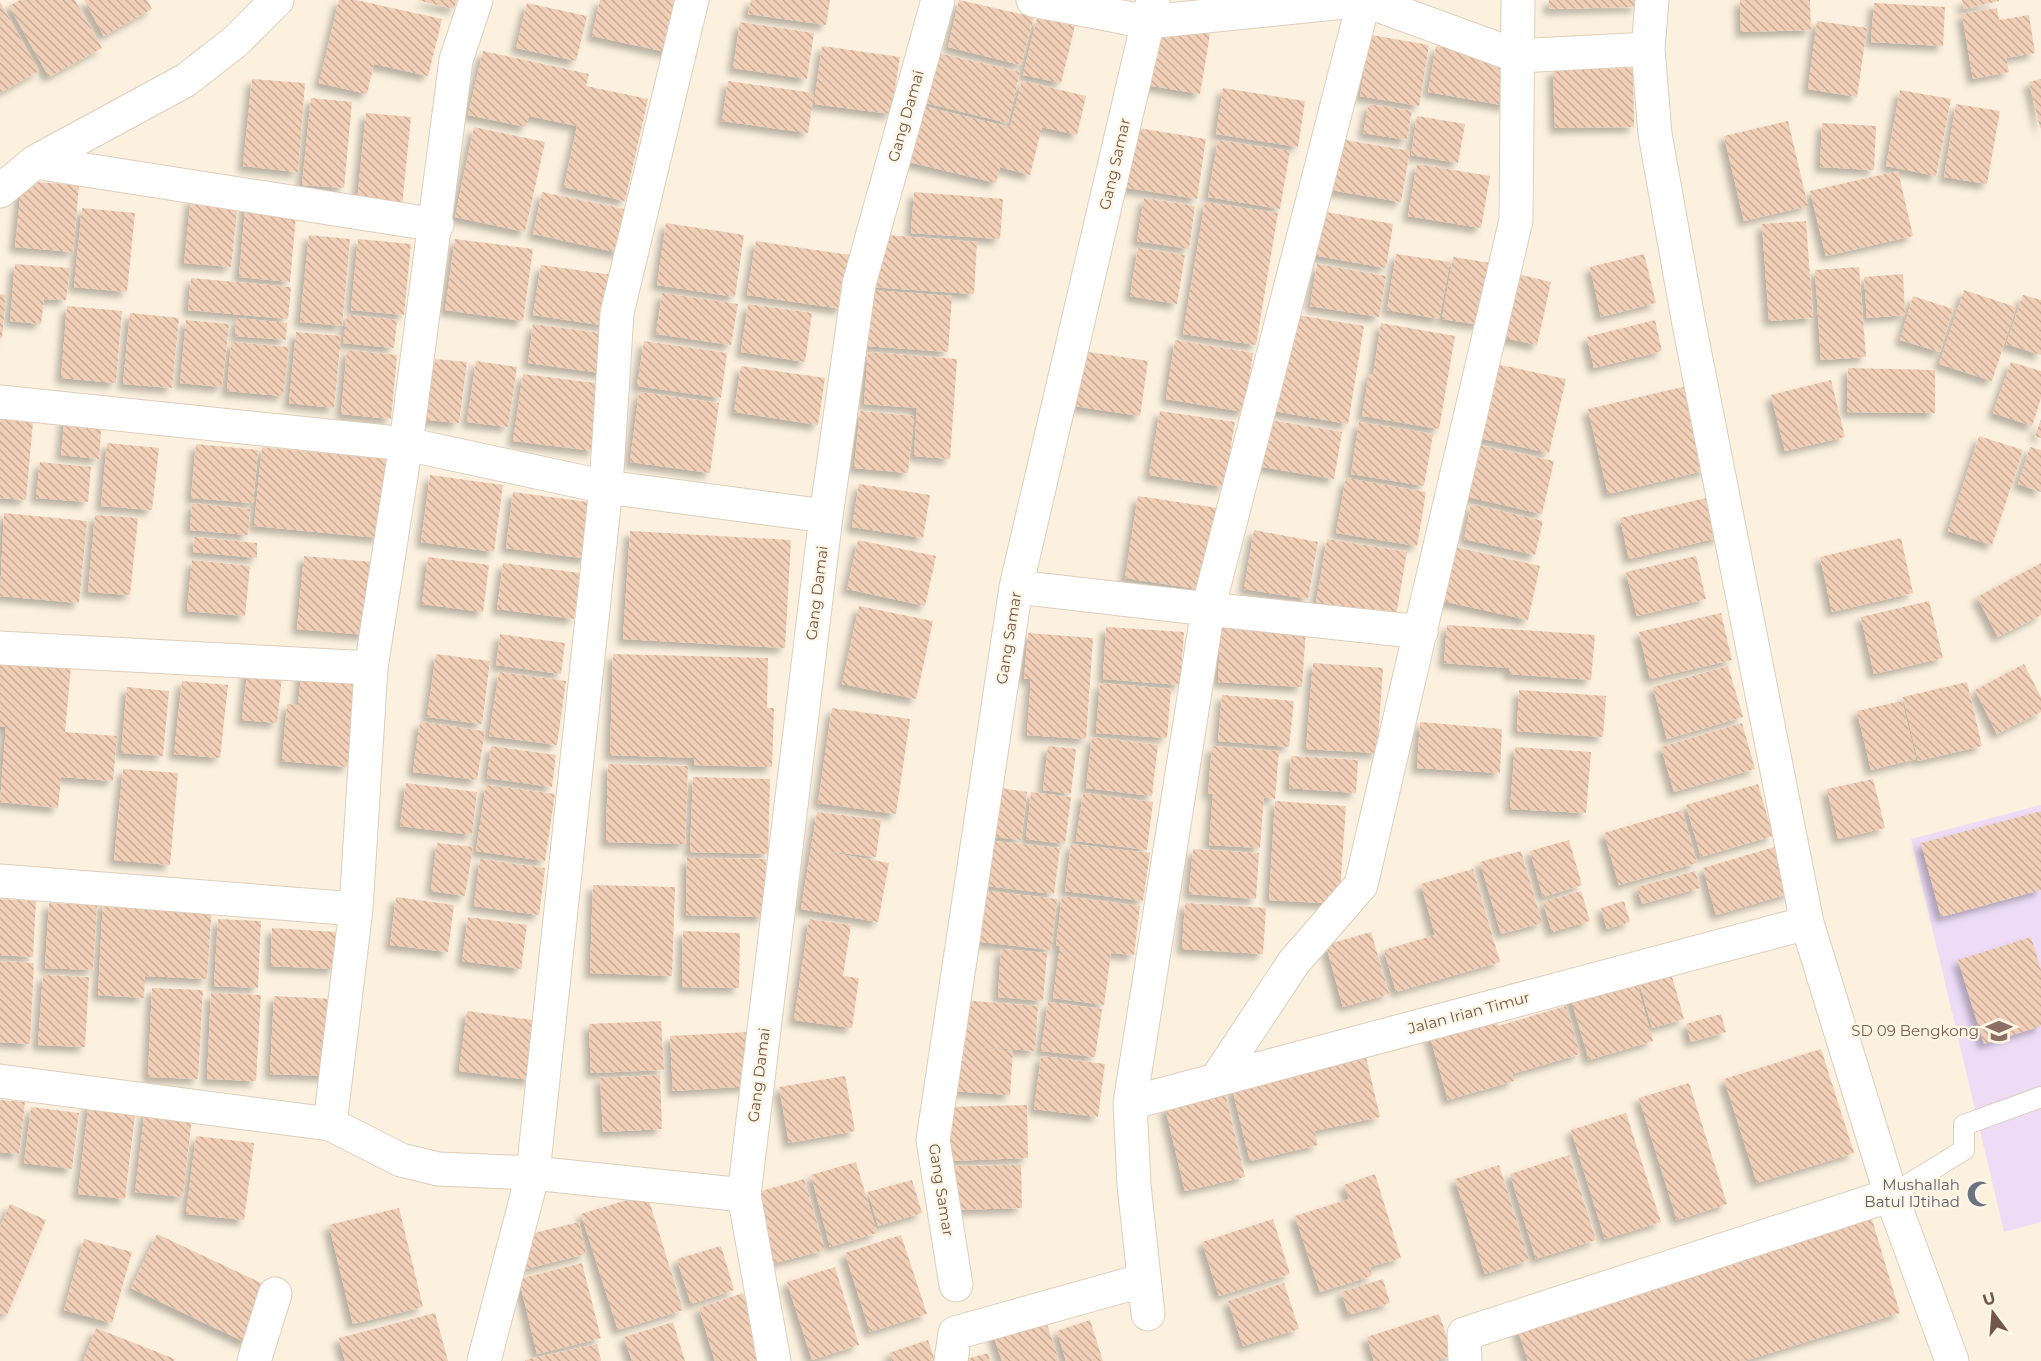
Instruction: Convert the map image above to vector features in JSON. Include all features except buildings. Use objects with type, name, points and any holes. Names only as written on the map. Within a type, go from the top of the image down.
[{"type":"street","points":[[0,191],[35,162],[186,80],[236,41],[277,0]]},
{"type":"street","points":[[330,1124],[356,909],[371,668],[437,225],[456,60],[476,0]]},
{"type":"street","points":[[484,1361],[533,1173],[606,488],[617,313],[692,0]]},
{"type":"street","name":"Gang Damai","points":[[774,1361],[744,1195],[826,516],[859,284],[939,0]]},
{"type":"street","points":[[1033,0],[1150,11],[1364,0],[1517,56],[1648,50]]},
{"type":"street","points":[[1148,1314],[1134,1185],[1130,1104],[1208,609],[1364,0]]},
{"type":"street","points":[[1216,1080],[1294,962],[1361,885],[1516,220],[1518,0]]},
{"type":"street","points":[[1652,0],[1648,50],[1655,134],[1689,324],[1807,923],[1892,1195],[1952,1361]]},
{"type":"street","name":"Gang Samar","points":[[956,1285],[933,1140],[1016,587],[1150,11]]},
{"type":"street","points":[[35,162],[437,225]]},
{"type":"street","points":[[0,402],[406,444],[606,488],[826,516]]},
{"type":"street","points":[[1016,587],[1420,632]]},
{"type":"street","points":[[0,648],[371,668]]},
{"type":"street","points":[[0,881],[356,909]]},
{"type":"street","name":"Jalan Irian Timur","points":[[1130,1104],[1807,923]]},
{"type":"street","points":[[0,1082],[330,1124],[410,1163],[438,1169],[533,1173],[744,1195]]},
{"type":"street","points":[[1465,1361],[1464,1334],[1892,1195]]},
{"type":"street","points":[[951,1361],[955,1333],[1144,1280]]},
{"type":"street","points":[[254,1361],[275,1294]]},
{"type":"lane","points":[[1892,1195],[1964,1150],[1964,1125],[2041,1097]]},
{"type":"shaded area","name":"SD 09 Bengkong","points":[[2041,805],[2041,1222],[2004,1232],[1911,839]]},
{"type":"place","name":"SD 09 Bengkong","points":[[1999,1031]]},
{"type":"place","name":"Mushallah Batul IJtihad","points":[[1980,1194]]}]
